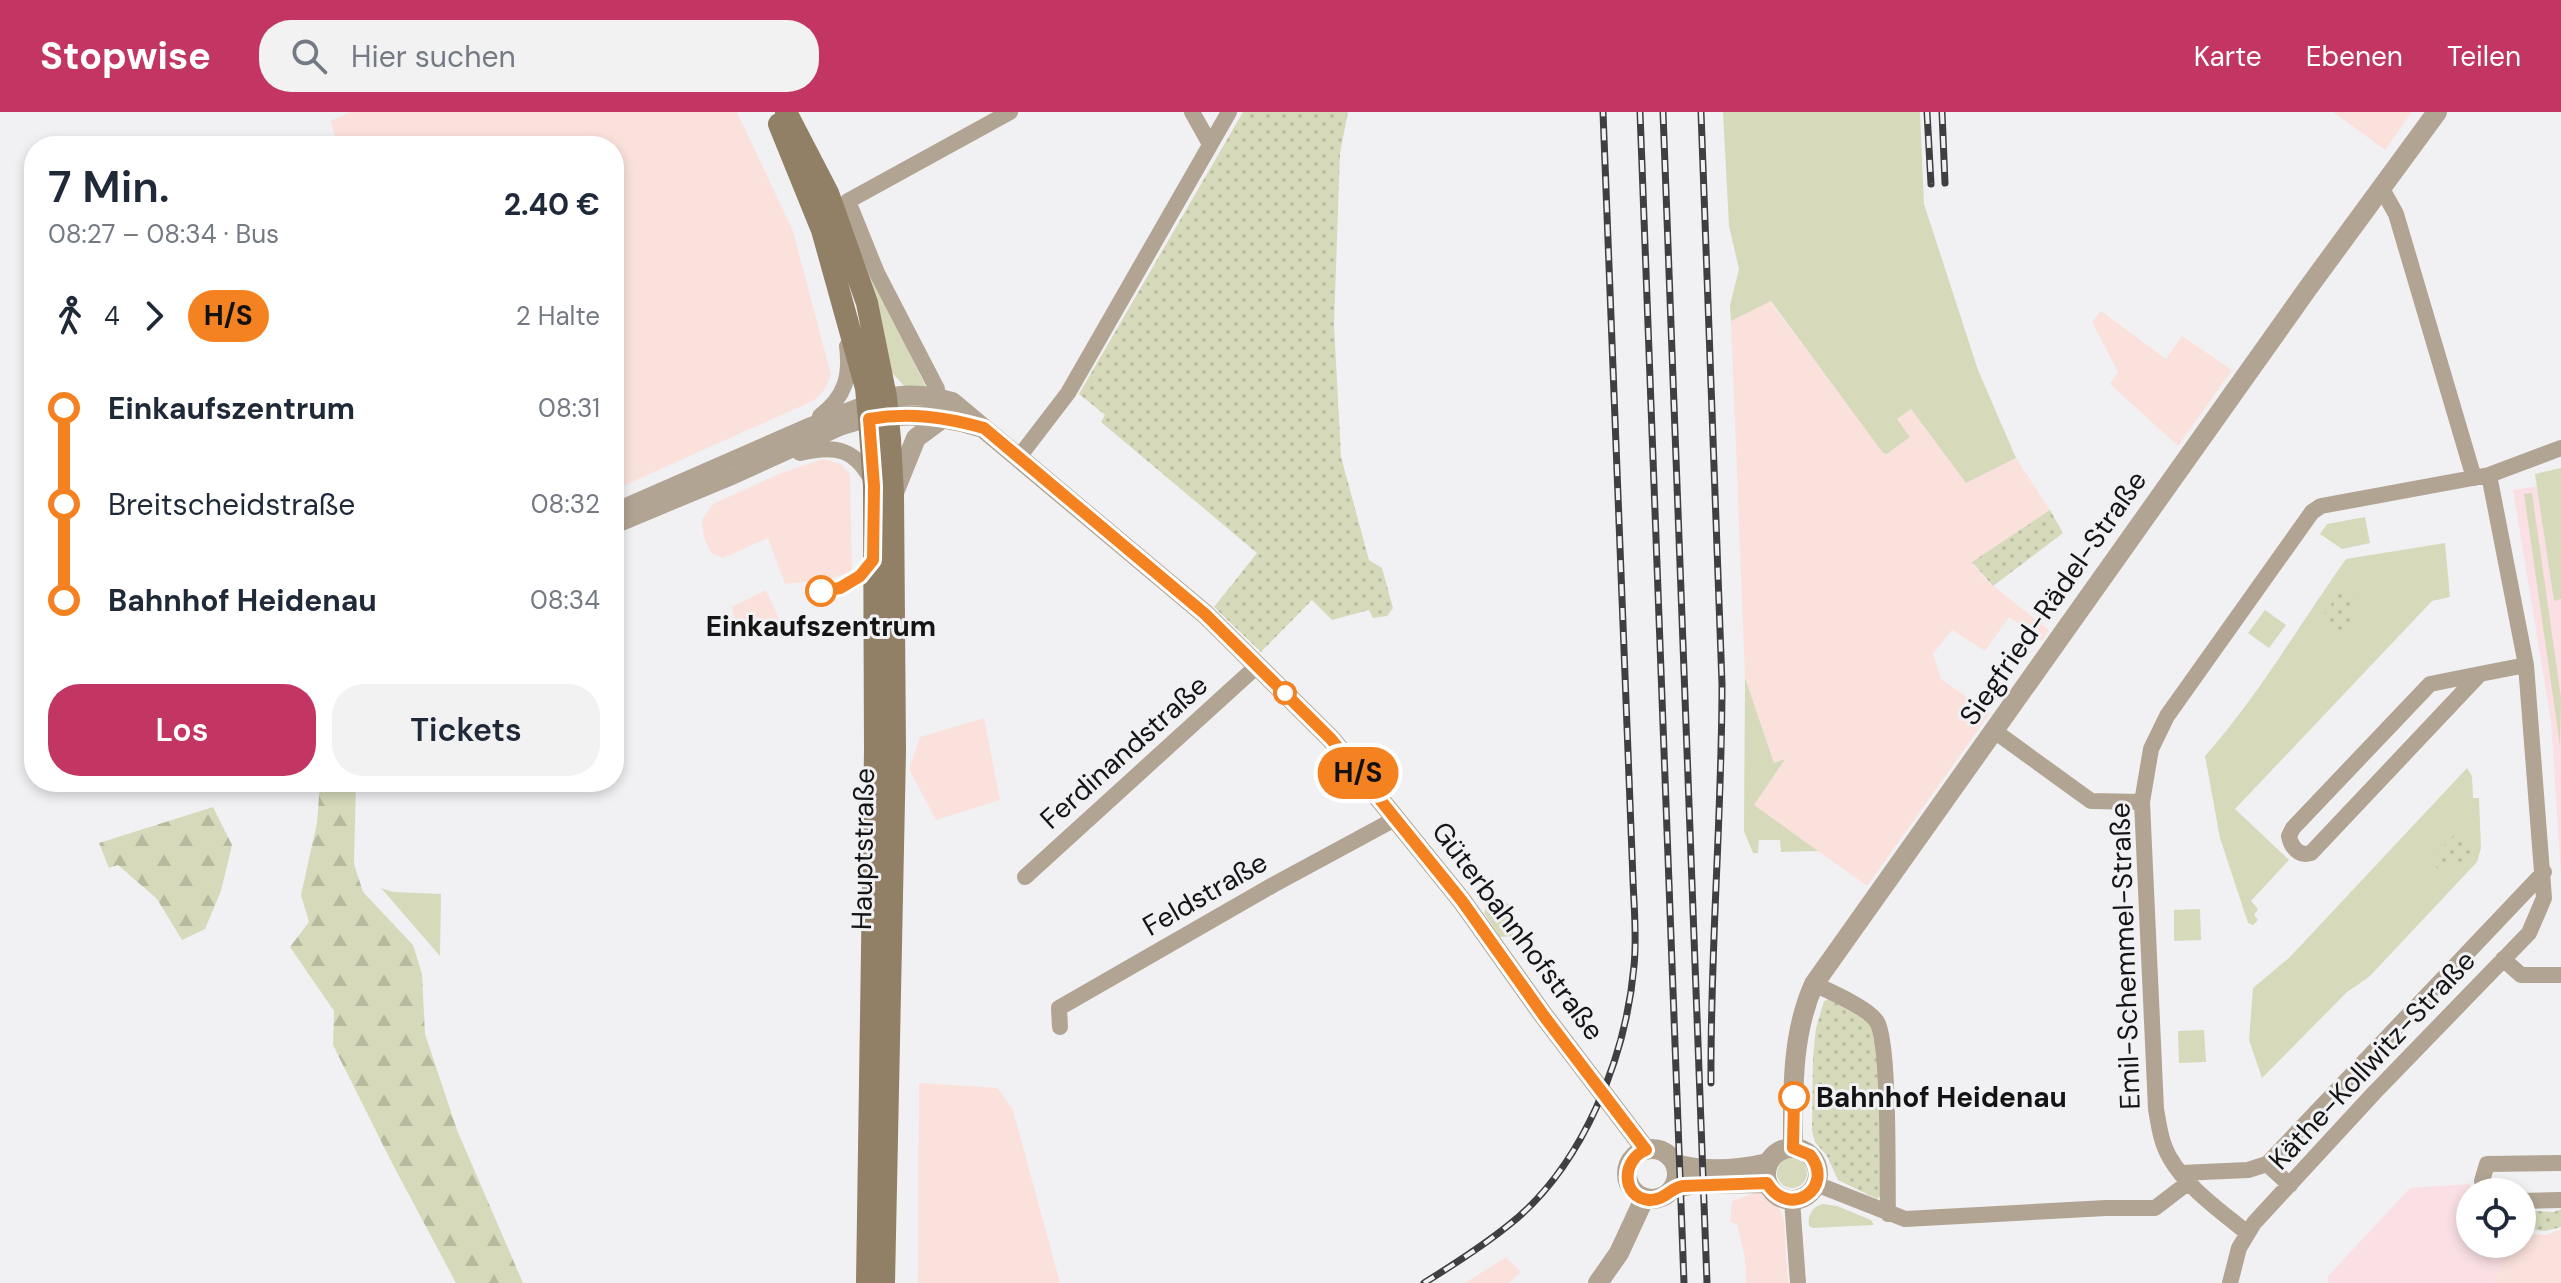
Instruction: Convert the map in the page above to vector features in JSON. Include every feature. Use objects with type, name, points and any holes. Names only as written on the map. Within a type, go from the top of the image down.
[{"type":"main road","points":[[774,112],[822,230],[878,409]]},
{"type":"main road","points":[[786,112],[828,193],[867,303],[878,409]]},
{"type":"main road","name":"Hauptstraße","points":[[878,409],[895,751],[884,1283]]},
{"type":"main road","name":"Hauptstraße","points":[[867,1283],[875,750],[884,490]]},
{"type":"street","points":[[937,397],[937,389],[877,273],[848,201],[1010,112]]},
{"type":"street","points":[[1192,112],[1210,144]]},
{"type":"street","points":[[1019,457],[1068,393],[1229,112]]},
{"type":"street","name":"Siegfried-Rädel-Straße","points":[[1793,1148],[1798,1031],[1802,1010],[1814,984],[2308,288],[2437,112]]},
{"type":"street","name":"Käthe-Kollwitz-Straße","points":[[2230,1283],[2247,1233],[2529,933],[2544,898],[2526,665],[2482,477],[2396,214],[2382,189]]},
{"type":"street","points":[[806,427],[835,403],[847,382],[849,364],[839,289]]},
{"type":"street","name":"Güterbahnhofstraße","points":[[878,409],[904,394],[937,397],[952,402],[1205,614],[1331,739],[1462,901],[1646,1150]]},
{"type":"street","points":[[624,507],[806,427],[878,409]]},
{"type":"street","points":[[624,522],[768,461],[878,409]]},
{"type":"street","name":"Güterbahnhofstraße","points":[[878,409],[943,418],[984,428]]},
{"type":"street","points":[[768,461],[812,450],[840,449],[857,460],[884,490],[916,438],[943,418]]},
{"type":"street","name":"Emil-Schemmel-Straße","points":[[2247,1233],[2185,1177],[2170,1158],[2161,1137],[2156,1109],[2142,802],[2151,749],[2167,716],[2312,512],[2321,506],[2482,477],[2561,448]]},
{"type":"street","points":[[2480,674],[2311,853],[2299,853],[2289,836],[2293,828],[2430,684],[2480,674],[2526,665]]},
{"type":"street","name":"Ferdinandstraße","points":[[1025,877],[1257,666]]},
{"type":"street","points":[[1993,730],[2091,801],[2142,802]]},
{"type":"street","name":"Feldstraße","points":[[1060,1027],[1059,1008],[1395,819]]},
{"type":"street","name":"Käthe-Kollwitz-Straße","points":[[2267,1164],[2544,872]]},
{"type":"street","points":[[2503,959],[2521,975],[2561,975]]},
{"type":"street","points":[[1814,984],[1876,1018],[1881,1029],[1885,1056],[1888,1214]]},
{"type":"street","points":[[1793,1148],[1805,1151],[1814,1160],[1818,1172],[1816,1184],[1806,1196],[1792,1200],[1777,1195],[1768,1173],[1778,1151],[1793,1148]]},
{"type":"street","points":[[1674,1188],[1677,1176],[1675,1164],[1659,1150],[1646,1150],[1629,1163],[1627,1177],[1632,1190],[1644,1199],[1661,1198],[1674,1188],[1768,1173]]},
{"type":"street","points":[[2483,1178],[2487,1164],[2561,1163]]},
{"type":"street","points":[[1675,1164],[1695,1168],[1750,1167],[1768,1173]]},
{"type":"street","points":[[1816,1184],[1905,1219],[2155,1208],[2175,1195],[2185,1177],[2248,1170],[2267,1164],[2290,1185]]},
{"type":"street","points":[[1598,1283],[1619,1253],[1644,1199]]},
{"type":"street","points":[[1792,1200],[1798,1283]]},
{"type":"street","points":[[2536,1201],[2561,1200]]},
{"type":"shaded area","points":[[351,112],[737,112],[793,231],[831,375],[825,389],[815,400],[624,486],[624,136],[335,136],[330,121]]},
{"type":"shaded area","points":[[2333,112],[2412,112],[2385,150]]},
{"type":"shaded area","points":[[1770,301],[1883,452],[1887,454],[1910,437],[1897,419],[1911,409],[1966,483],[2016,458],[2050,510],[1972,562],[1986,580],[2049,630],[2042,641],[2009,617],[1985,651],[1952,630],[1933,654],[1941,679],[1990,713],[1867,886],[1753,805],[1783,760],[1774,763],[1745,678],[1731,321]]},
{"type":"shaded area","points":[[2101,311],[2166,359],[2182,336],[2232,370],[2178,446],[2110,384],[2118,372],[2092,322]]},
{"type":"shaded area","points":[[823,459],[841,464],[850,474],[852,572],[824,580],[785,584],[768,538],[723,558],[711,553],[704,538],[702,520],[713,504],[781,473]]},
{"type":"shaded area","points":[[2537,486],[2554,600],[2561,599],[2561,875],[2551,722],[2513,490]]},
{"type":"shaded area","points":[[766,590],[780,621],[737,636],[732,607]]},
{"type":"shaded area","points":[[984,718],[1000,800],[936,820],[909,769],[920,737]]},
{"type":"shaded area","points":[[919,1083],[998,1088],[1013,1110],[1060,1283],[918,1283]]},
{"type":"shaded area","points":[[2456,1185],[2456,1258],[2503,1258],[2495,1283],[2328,1283],[2328,1276],[2410,1188]]},
{"type":"shaded area","points":[[1760,1191],[1780,1209],[1784,1220],[1788,1283],[1746,1283],[1745,1258],[1737,1224],[1730,1222],[1732,1201]]},
{"type":"shaded area","points":[[2561,1229],[2561,1283],[2495,1283],[2503,1258],[2536,1258],[2536,1235],[2546,1235]]},
{"type":"shaded area","points":[[1506,1257],[1521,1272],[1509,1283],[1465,1283]]},
{"type":"green space","points":[[1243,112],[1348,112],[1340,153],[1334,324],[1341,457],[1369,560],[1382,568],[1393,608],[1387,616],[1373,618],[1369,610],[1332,620],[1312,600],[1261,652],[1214,607],[1257,553],[1101,422],[1105,415],[1079,394]]},
{"type":"green space","points":[[1723,112],[1920,112],[1924,204],[1978,370],[2016,458],[1966,483],[1911,409],[1897,419],[1910,437],[1887,454],[1883,453],[1771,301],[1731,321],[1730,305],[1739,269],[1729,226]]},
{"type":"green space","points":[[843,203],[872,277],[927,389],[904,386],[888,368]]},
{"type":"green space","points":[[2561,468],[2561,599],[2554,601],[2535,474]]},
{"type":"green space","points":[[2532,493],[2561,698],[2560,746],[2524,494]]},
{"type":"green space","points":[[2050,510],[2063,533],[1993,586],[1972,562]]},
{"type":"green space","points":[[2365,517],[2370,543],[2342,549],[2320,534],[2327,524]]},
{"type":"green space","points":[[2445,543],[2450,597],[2432,601],[2235,809],[2289,860],[2251,901],[2258,909],[2254,915],[2258,920],[2253,925],[2248,923],[2220,838],[2205,756],[2261,684],[2346,559]]},
{"type":"green space","points":[[2343,588],[2357,599],[2349,611],[2359,618],[2346,635],[2322,617]]},
{"type":"green space","points":[[2265,610],[2286,625],[2269,648],[2248,633]]},
{"type":"green space","points":[[1745,678],[1774,763],[1785,759],[1754,805],[1818,851],[1781,852],[1780,840],[1759,840],[1758,853],[1753,853],[1744,831]]},
{"type":"green space","points":[[2467,768],[2472,776],[2473,798],[2479,798],[2481,848],[2477,862],[2369,977],[2347,992],[2262,1078],[2249,1040],[2253,988],[2289,958]]},
{"type":"green space","points":[[319,792],[356,792],[354,864],[363,892],[413,945],[422,974],[425,1034],[457,1130],[523,1283],[456,1283],[333,1045],[334,1011],[290,947],[309,922],[301,895],[317,823]]},
{"type":"green space","points":[[213,807],[232,845],[221,891],[205,929],[182,940],[157,899],[118,865],[109,868],[99,843]]},
{"type":"green space","points":[[2456,833],[2474,849],[2457,866],[2452,861],[2442,872],[2430,861]]},
{"type":"green space","points":[[381,888],[393,892],[441,894],[440,956]]},
{"type":"green space","points":[[1500,899],[1512,906],[1513,936],[1500,937],[1484,913],[1488,902]]},
{"type":"green space","points":[[2200,909],[2201,940],[2174,941],[2174,910]]},
{"type":"green space","points":[[1832,998],[1871,1021],[1878,1034],[1883,1193],[1877,1199],[1838,1180],[1827,1156],[1815,1142],[1812,1131],[1816,1028],[1824,1001]]},
{"type":"green space","points":[[2204,1030],[2206,1062],[2179,1063],[2178,1031]]},
{"type":"green space","points":[[1792,1158],[1803,1162],[1807,1173],[1803,1184],[1792,1188],[1781,1184],[1777,1173],[1781,1162]]},
{"type":"green space","points":[[1823,1204],[1837,1206],[1871,1220],[1874,1225],[1809,1226],[1812,1212]]},
{"type":"green space","points":[[2561,1209],[2561,1227],[2536,1230],[2536,1211],[2554,1212]]},
{"type":"railway","points":[[1424,1283],[1510,1224],[1536,1200],[1559,1172],[1596,1107],[1622,1037],[1629,1001],[1635,955],[1635,923],[1603,112]]},
{"type":"railway","points":[[1640,112],[1684,1283]]},
{"type":"railway","points":[[1663,112],[1707,1283]]},
{"type":"railway","points":[[1701,112],[1722,684],[1711,1083]]},
{"type":"railway","points":[[1927,112],[1931,184]]},
{"type":"railway","points":[[1942,112],[1945,183]]},
{"type":"bus line","name":"H/S","points":[[821,591],[840,588],[862,575],[873,560],[874,486],[869,419],[906,414],[960,421],[984,428],[1205,614],[1331,739],[1462,901],[1646,1150],[1634,1157],[1627,1170],[1628,1184],[1638,1195],[1655,1200],[1683,1186],[1767,1183],[1773,1192],[1787,1200],[1806,1196],[1816,1184],[1818,1172],[1810,1155],[1793,1148],[1794,1097]]},
{"type":"place","name":"Einkaufszentrum","points":[[821,591]]},
{"type":"place","name":"Bahnhof Heidenau","points":[[1794,1097]]}]
